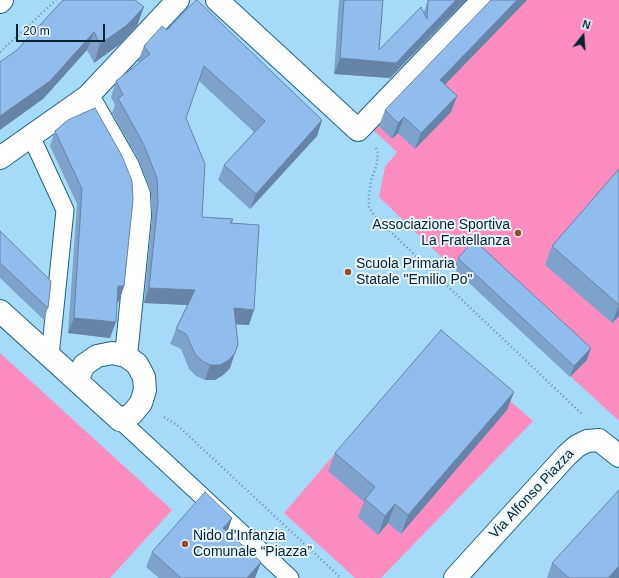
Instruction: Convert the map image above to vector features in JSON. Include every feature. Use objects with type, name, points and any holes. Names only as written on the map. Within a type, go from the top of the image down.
[{"type":"street","points":[[0,158],[88,96],[178,0]]},
{"type":"street","points":[[217,0],[358,130],[483,0]]},
{"type":"street","points":[[88,96],[128,166],[139,194],[140,216],[126,356]]},
{"type":"street","points":[[0,310],[76,380],[120,420],[132,414],[141,403],[145,390],[144,377],[137,364],[126,356],[112,353],[97,356],[84,365],[76,380]]},
{"type":"street","points":[[599,440],[619,456]]},
{"type":"street","name":"Via Alfonso Piazza","points":[[455,578],[567,455],[577,446],[587,441],[599,440]]},
{"type":"lane","points":[[31,136],[65,210],[50,356]]},
{"type":"lane","points":[[120,420],[290,578]]},
{"type":"path","points":[[0,52],[56,0]]},
{"type":"path","points":[[358,130],[374,142],[378,153],[369,195],[369,207],[375,217],[587,419],[599,440]]},
{"type":"path","points":[[141,403],[177,425],[341,578]]},
{"type":"shaded area","name":"Associazione Sportiva La Fratellanza","points":[[488,0],[619,0],[619,421],[454,269],[379,197],[385,167],[397,152],[367,124]]},
{"type":"shaded area","points":[[436,336],[533,421],[381,578],[355,578],[284,513]]},
{"type":"shaded area","points":[[0,353],[172,510],[110,578],[0,578]]},
{"type":"building","points":[[63,0],[135,0],[144,7],[126,26],[100,44],[94,32],[50,81],[0,116],[0,62],[17,50]]},
{"type":"building","points":[[196,0],[322,120],[256,194],[224,165],[265,121],[204,66],[186,118],[205,164],[202,217],[233,219],[230,223],[259,225],[254,310],[234,308],[238,344],[235,353],[229,360],[220,365],[210,365],[202,361],[195,354],[186,334],[176,329],[195,290],[149,288],[158,202],[157,178],[144,145],[118,98],[123,95],[116,81],[150,54],[144,46],[162,26],[167,30]]},
{"type":"building","points":[[344,0],[383,0],[379,50],[421,7],[427,19],[428,0],[456,0],[396,63],[340,58]]},
{"type":"building","points":[[491,0],[517,0],[440,80],[457,96],[421,133],[404,117],[398,123],[385,110]]},
{"type":"building","points":[[95,108],[122,156],[132,181],[133,200],[124,286],[118,286],[116,322],[74,318],[82,189],[55,131],[68,120]]},
{"type":"building","points":[[619,169],[619,305],[552,246]]},
{"type":"building","points":[[0,231],[51,281],[48,308],[0,263]]},
{"type":"building","points":[[474,240],[591,348],[574,366],[458,258]]},
{"type":"building","points":[[441,330],[514,392],[408,515],[395,504],[385,516],[365,499],[375,487],[335,453]]},
{"type":"building","points":[[619,490],[619,566],[608,578],[569,578],[552,563]]},
{"type":"building","name":"Nido d’Infanzia Comunale “Piazza”","points":[[205,492],[232,518],[223,528],[261,562],[247,578],[181,578],[152,552]]},
{"type":"place","name":"Associazione Sportiva La Fratellanza","points":[[518,233]]},
{"type":"place","name":"Scuola Primaria Statale \"Emilio Po\"","points":[[348,272]]},
{"type":"place","name":"Nido d’Infanzia Comunale “Piazza”","points":[[185,544]]}]
